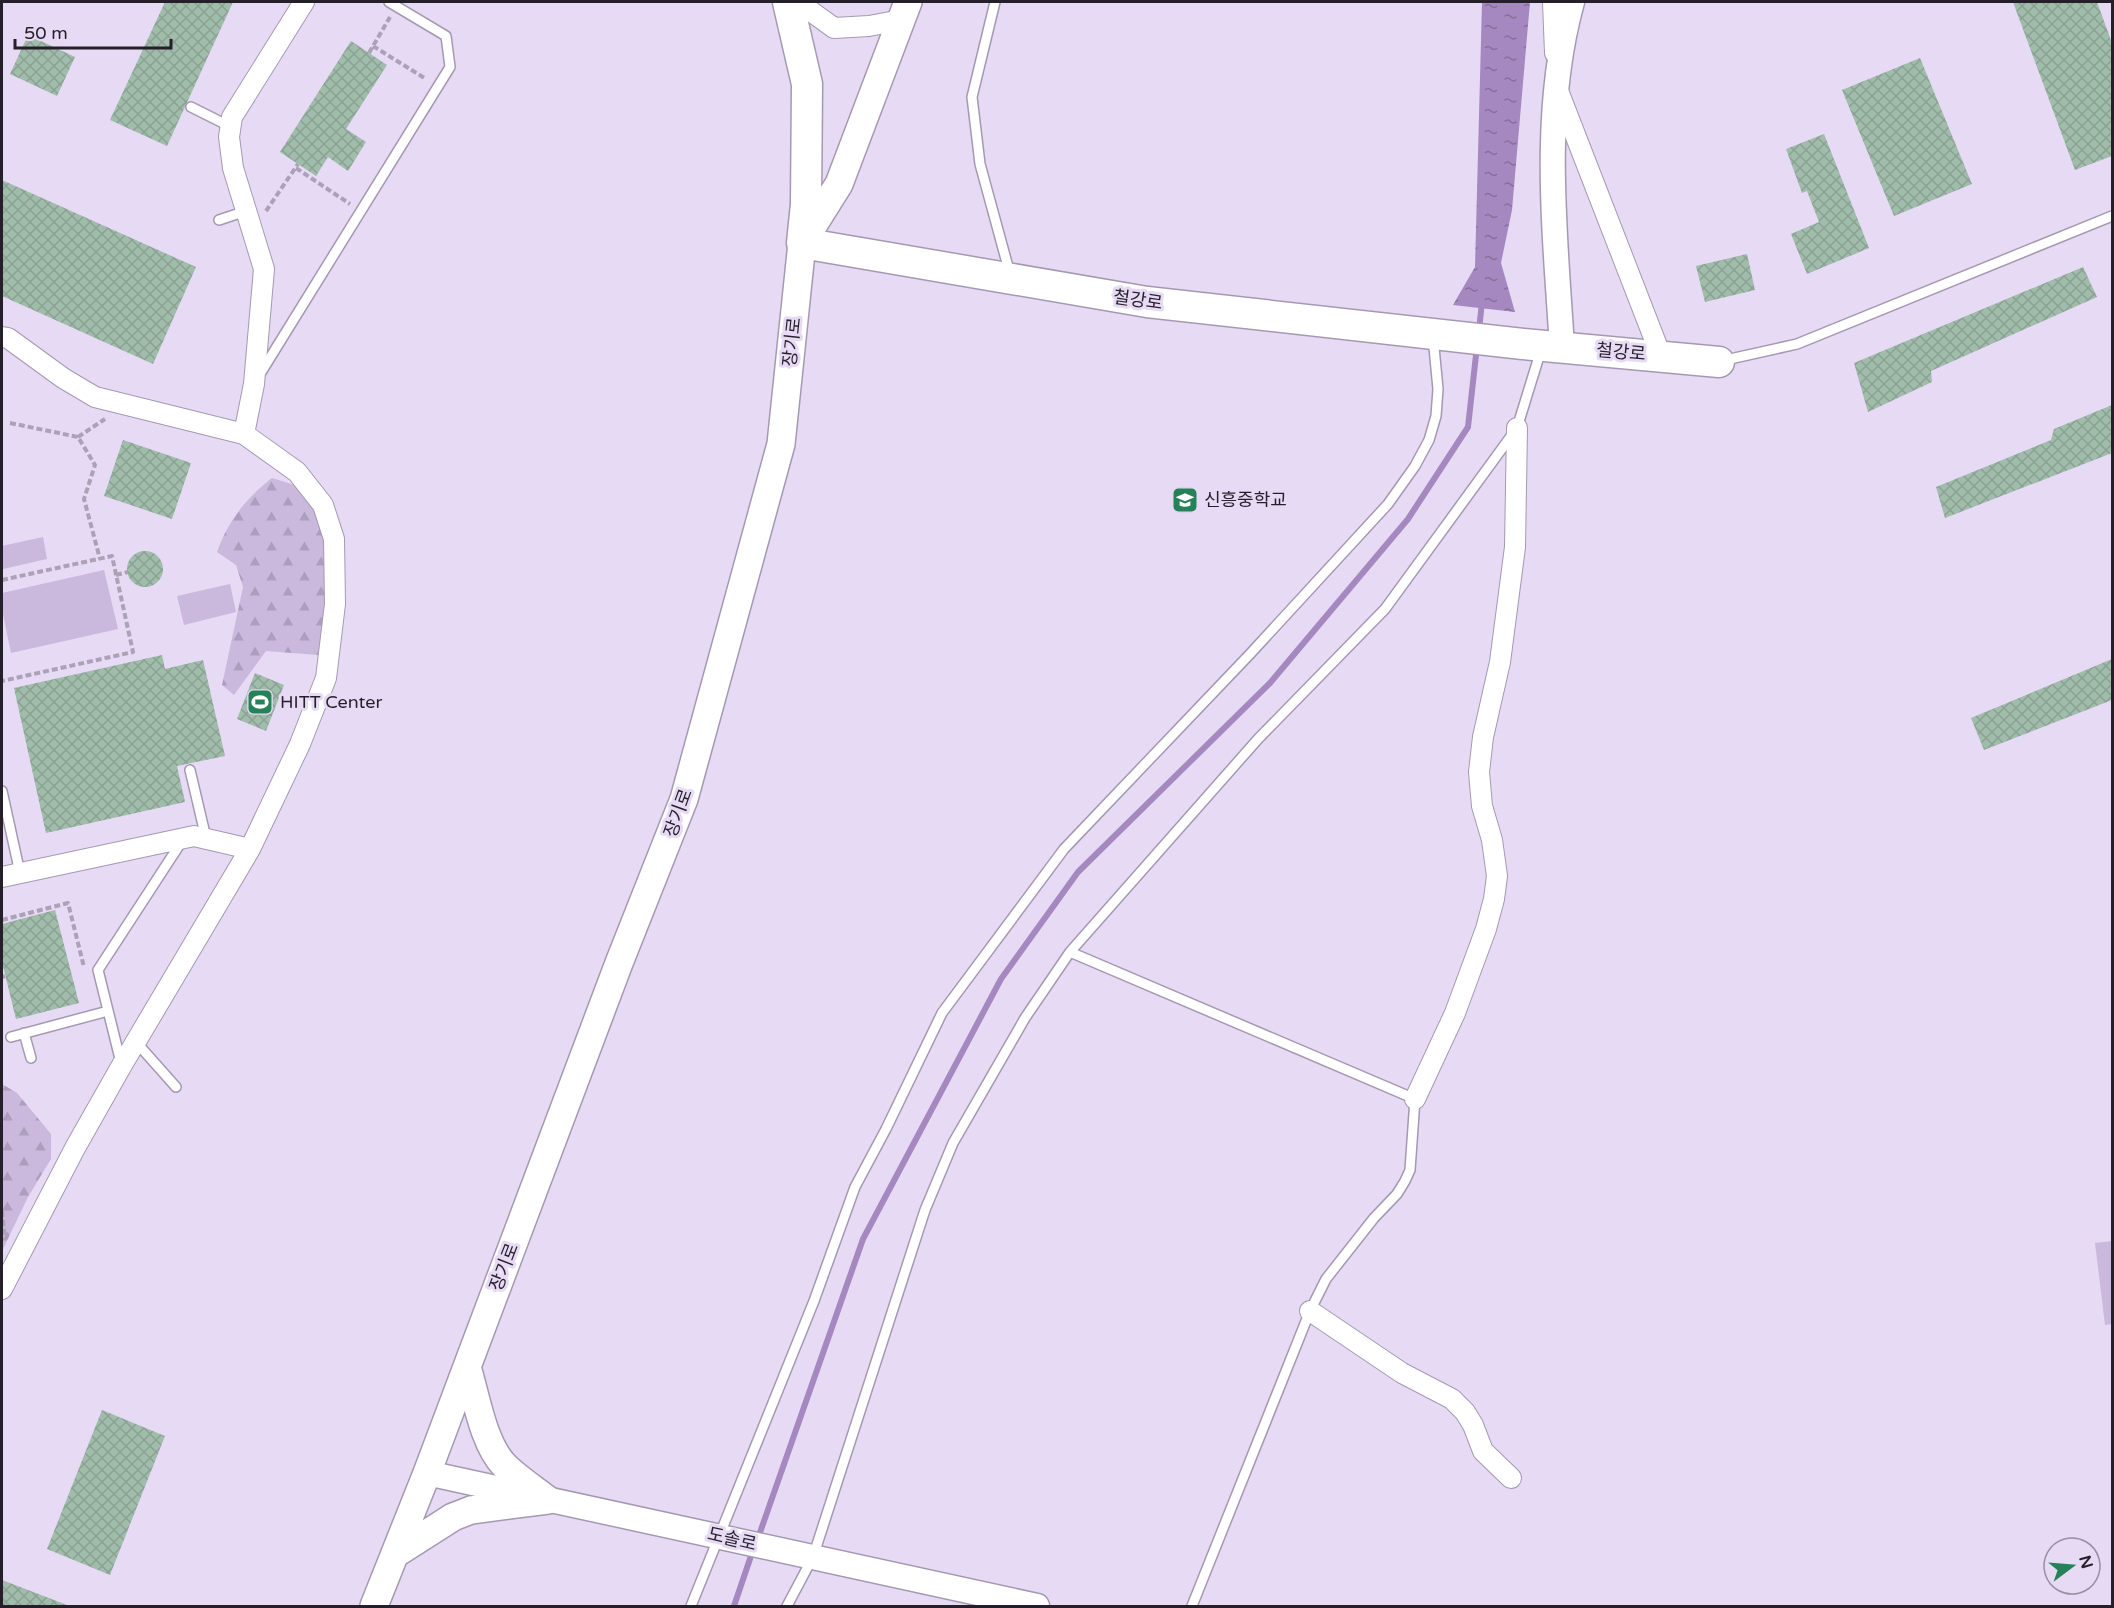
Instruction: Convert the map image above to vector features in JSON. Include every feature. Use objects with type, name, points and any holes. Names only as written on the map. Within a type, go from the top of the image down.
[{"type":"main road","points":[[788,2],[807,84],[807,204],[802,243]]},
{"type":"main road","name":"장기로","points":[[374,1606],[427,1473],[619,963],[684,799],[781,444],[802,243],[839,184],[904,11]]},
{"type":"main road","name":"철강로","points":[[802,243],[1147,302],[1719,362]]},
{"type":"main road","points":[[467,1367],[494,1452],[505,1466],[548,1500]]},
{"type":"main road","points":[[395,1554],[453,1516],[471,1510],[548,1500]]},
{"type":"street","points":[[244,434],[254,384],[264,269],[233,168],[229,136],[232,117],[304,2]]},
{"type":"street","points":[[798,2],[834,28],[869,26],[904,11]]},
{"type":"street","points":[[1542,345],[1556,85],[1553,2]]},
{"type":"street","points":[[1572,2],[1556,85],[1661,356]]},
{"type":"street","points":[[2,337],[8,338],[63,378],[95,397],[244,434],[297,472],[323,505],[334,539],[334,604],[326,678],[300,744],[250,849],[135,1041],[75,1148],[2,1289]]},
{"type":"street","points":[[1415,1099],[1455,1013],[1486,929],[1494,899],[1497,876],[1492,840],[1482,806],[1479,772],[1483,737],[1500,662],[1515,547],[1517,428]]},
{"type":"street","points":[[11,875],[194,836],[250,849]]},
{"type":"street","points":[[1310,1311],[1402,1373],[1452,1399],[1465,1412],[1473,1425],[1483,1451],[1511,1478]]},
{"type":"street","name":"도솔로","points":[[427,1473],[1037,1606]]},
{"type":"lane","points":[[995,2],[972,97],[980,164],[1012,279]]},
{"type":"lane","points":[[254,384],[450,67],[446,36],[393,4]]},
{"type":"lane","points":[[191,107],[231,127]]},
{"type":"lane","points":[[219,220],[246,211]]},
{"type":"lane","points":[[1719,362],[1797,344],[2112,216]]},
{"type":"lane","points":[[691,1606],[725,1537],[855,1188],[942,1013],[1064,849],[1388,504],[1415,466],[1429,440],[1436,416],[1437,333]]},
{"type":"lane","points":[[787,1606],[924,1210],[953,1143],[1025,1018],[1070,952],[1258,739],[1385,609],[1517,428],[1542,345]]},
{"type":"lane","points":[[190,770],[206,839]]},
{"type":"lane","points":[[2,791],[11,875]]},
{"type":"lane","points":[[122,1065],[98,970],[184,838]]},
{"type":"lane","points":[[1070,952],[1415,1099],[1410,1170],[1397,1194],[1374,1218],[1326,1279],[1310,1311],[1192,1606]]},
{"type":"lane","points":[[10,1037],[108,1011]]},
{"type":"lane","points":[[24,1033],[31,1058]]},
{"type":"lane","points":[[135,1041],[176,1087]]},
{"type":"path","points":[[369,53],[393,4]]},
{"type":"path","points":[[373,46],[438,86]]},
{"type":"path","points":[[296,168],[361,212]]},
{"type":"path","points":[[10,423],[78,437],[95,465],[84,499],[100,559]]},
{"type":"path","points":[[2,580],[112,556],[133,652],[2,681]]},
{"type":"path","points":[[116,575],[128,572]]},
{"type":"path","points":[[2,920],[68,903],[75,928]]},
{"type":"green space","points":[[272,478],[298,486],[323,522],[328,543],[326,642],[318,655],[266,651],[234,695],[222,685],[243,587],[236,565],[217,552],[239,511]]},
{"type":"green space","points":[[43,537],[47,559],[3,569],[2,546]]},
{"type":"green space","points":[[104,570],[118,629],[11,653],[2,609],[2,593]]},
{"type":"green space","points":[[230,584],[236,612],[184,625],[177,596]]},
{"type":"green space","points":[[2,1084],[17,1093],[51,1134],[51,1159],[28,1197],[2,1251]]},
{"type":"green space","points":[[2112,1241],[2112,1324],[2105,1325],[2095,1243]]},
{"type":"water","points":[[1482,2],[1530,2],[1512,210],[1501,263],[1515,312],[1453,305],[1475,267]]},
{"type":"building","points":[[165,2],[233,2],[167,146],[110,120]]},
{"type":"building","points":[[2013,2],[2097,2],[2112,43],[2112,156],[2075,170]]},
{"type":"building","points":[[28,35],[75,57],[57,96],[10,74]]},
{"type":"building","points":[[351,41],[387,65],[346,129],[366,142],[348,171],[328,157],[316,176],[280,152]]},
{"type":"building","points":[[1920,58],[1972,184],[1894,216],[1842,90]]},
{"type":"building","points":[[1824,134],[1869,248],[1807,274],[1791,234],[1819,222],[1807,191],[1802,193],[1786,149]]},
{"type":"building","points":[[2,180],[196,267],[153,364],[2,296]]},
{"type":"building","points":[[1747,254],[1755,290],[1705,302],[1696,266]]},
{"type":"building","points":[[2083,267],[2097,297],[1931,371],[1932,382],[1868,412],[1854,363]]},
{"type":"building","points":[[2112,405],[2112,453],[1945,518],[1936,487],[2051,440],[2054,429]]},
{"type":"building","points":[[123,440],[191,463],[172,519],[104,496]]},
{"type":"building","points":[[145,551],[158,556],[163,569],[158,582],[145,587],[132,582],[127,569],[132,556]]},
{"type":"building","points":[[162,655],[165,669],[203,660],[225,756],[177,766],[185,802],[46,833],[14,688]]},
{"type":"building","points":[[2112,659],[2112,700],[1984,750],[1971,718]]},
{"type":"building","name":"HITT Center","points":[[255,673],[284,685],[266,731],[237,719]]},
{"type":"building","points":[[55,910],[79,1003],[16,1019],[2,962],[2,924]]},
{"type":"building","points":[[102,1410],[165,1436],[110,1575],[47,1549]]},
{"type":"building","points":[[2,1580],[67,1605],[2,1606]]},
{"type":"waterway","points":[[1479,330],[1482,302]]},
{"type":"waterway","points":[[757,1541],[863,1239],[1001,979],[1078,872],[1270,683],[1408,519],[1468,427],[1477,346]]},
{"type":"waterway","points":[[734,1606],[753,1550]]},
{"type":"place","name":"신흥중학교","points":[[1185,500]]},
{"type":"place","name":"HITT Center","points":[[260,702]]}]
